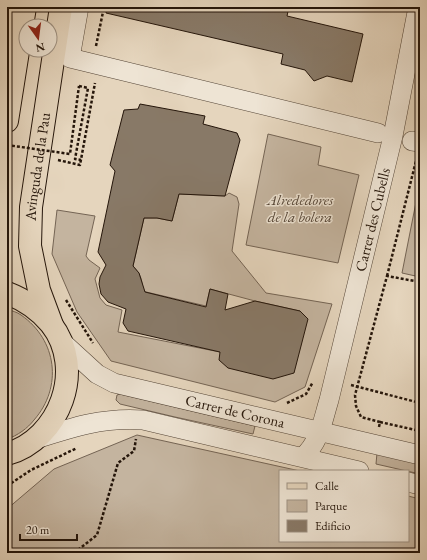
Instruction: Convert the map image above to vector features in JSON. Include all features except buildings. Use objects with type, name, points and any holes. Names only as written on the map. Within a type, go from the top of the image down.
[{"type":"main road","points":[[7,121],[25,7]]},
{"type":"main road","name":"Avinguda de la Pau","points":[[33,441],[52,421],[58,411],[65,395],[67,372],[66,360],[39,290],[30,246],[31,207],[61,7]]},
{"type":"main road","points":[[7,293],[23,299],[39,310],[57,334]]},
{"type":"main road","points":[[7,454],[14,452],[33,441]]},
{"type":"main road","points":[[7,463],[33,441]]},
{"type":"street","points":[[7,16],[8,7]]},
{"type":"street","points":[[78,7],[70,58],[378,133]]},
{"type":"street","name":"Carrer des Cubells","points":[[303,458],[312,449],[317,440],[334,380],[393,136],[418,7]]},
{"type":"street","points":[[7,29],[16,64]]},
{"type":"street","name":"Carrer de Corona","points":[[57,334],[97,374],[114,383],[420,456]]},
{"type":"street","name":"Carrer de Corona","points":[[33,441],[63,430],[105,420],[126,418],[143,420],[355,470]]},
{"type":"street","points":[[409,482],[420,485]]},
{"type":"path","points":[[57,168],[58,160],[80,164],[95,83],[87,82],[93,63],[104,7]]},
{"type":"path","points":[[7,145],[70,154],[79,86],[88,88],[75,159],[81,160]]},
{"type":"path","points":[[417,146],[387,276],[355,396],[356,406],[361,417],[420,431]]},
{"type":"path","points":[[387,276],[420,282]]},
{"type":"path","points":[[64,298],[94,345]]},
{"type":"path","points":[[334,380],[420,403]]},
{"type":"path","points":[[283,404],[289,403],[306,394],[313,381]]},
{"type":"path","points":[[74,553],[97,535],[118,463],[134,451],[137,435],[143,420]]},
{"type":"path","points":[[377,433],[380,422]]},
{"type":"path","points":[[7,486],[31,470],[80,446]]},
{"type":"green space","name":"Alrededores de la bolera","points":[[268,134],[321,147],[318,165],[359,175],[338,263],[246,245]]},
{"type":"green space","points":[[420,182],[420,277],[402,273]]},
{"type":"green space","points":[[229,193],[237,197],[239,204],[232,251],[266,293],[332,304],[305,387],[275,402],[111,361],[77,312],[52,254],[57,210],[95,216],[86,256],[100,268],[95,279],[100,298],[106,305],[122,310],[118,332],[220,352],[300,311],[210,289],[206,306],[142,291],[140,277],[133,266],[144,218],[157,218],[172,221],[179,194],[225,196]]},
{"type":"green space","points":[[7,309],[21,315],[33,325],[42,337],[49,351],[52,364],[52,379],[49,393],[43,407],[34,420],[29,426],[15,436],[7,439]]},
{"type":"green space","points":[[120,394],[255,426],[253,434],[120,404],[116,400],[117,395]]},
{"type":"green space","points":[[137,435],[295,470],[279,470],[279,542],[409,542],[409,496],[420,499],[420,553],[7,553],[7,509],[54,469]]},
{"type":"green space","points":[[377,453],[420,463],[420,474],[409,472],[409,470],[376,464]]}]
